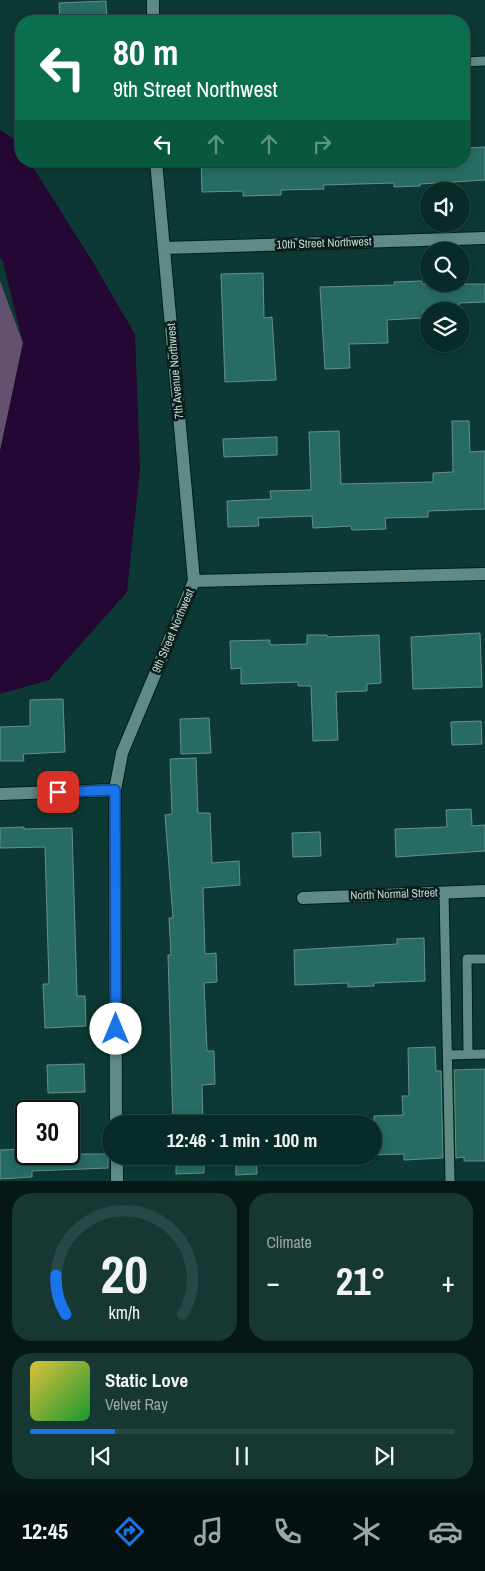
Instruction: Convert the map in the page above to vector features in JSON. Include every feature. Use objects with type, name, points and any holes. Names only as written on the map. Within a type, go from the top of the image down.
[{"type":"street","points":[[152,0],[153,15]]},
{"type":"street","name":"7th Avenue Northwest","points":[[157,167],[194,581]]},
{"type":"street","name":"10th Street Northwest","points":[[164,248],[485,238]]},
{"type":"street","name":"9th Street Northwest","points":[[115,790],[122,753],[194,581],[485,574]]},
{"type":"street","points":[[0,794],[115,790],[116,1115]]},
{"type":"street","name":"North Normal Street","points":[[303,898],[485,891]]},
{"type":"street","points":[[116,1165],[117,1181]]},
{"type":"lane","points":[[470,62],[485,61]]},
{"type":"lane","points":[[444,892],[450,1181]]},
{"type":"lane","points":[[468,1054],[466,959],[485,959]]},
{"type":"lane","points":[[448,1055],[485,1054]]},
{"type":"shaded area","points":[[0,130],[15,141],[15,167],[33,167],[91,259],[135,334],[140,469],[127,592],[49,680],[0,694],[0,451],[23,343],[3,262],[0,257]]},
{"type":"shaded area","points":[[0,281],[23,343],[0,451]]},
{"type":"building","points":[[106,1],[107,15],[60,15],[59,3]]},
{"type":"building","points":[[485,147],[485,180],[420,182],[420,186],[394,187],[394,183],[323,185],[324,189],[281,190],[281,195],[243,196],[243,191],[202,192],[201,167],[470,167],[470,148]]},
{"type":"building","points":[[263,273],[264,318],[272,317],[276,380],[225,382],[221,274]]},
{"type":"building","points":[[420,281],[420,292],[470,292],[470,284],[485,284],[485,302],[420,302],[420,318],[387,320],[388,343],[349,344],[350,368],[325,369],[320,287],[395,285],[394,282]]},
{"type":"building","points":[[452,421],[469,421],[470,452],[485,451],[485,509],[428,511],[428,517],[385,518],[386,529],[352,530],[351,526],[313,528],[312,516],[258,518],[259,526],[228,527],[227,501],[271,499],[270,491],[311,490],[309,432],[339,431],[341,484],[433,482],[433,473],[453,472]]},
{"type":"building","points":[[277,437],[277,455],[224,457],[223,439]]},
{"type":"building","points":[[480,633],[482,687],[413,689],[411,637]]},
{"type":"building","points":[[307,635],[327,635],[327,637],[379,635],[381,683],[367,684],[367,691],[336,692],[338,740],[313,741],[311,686],[298,686],[298,682],[241,684],[241,668],[231,669],[230,641],[270,640],[270,645],[307,644]]},
{"type":"building","points":[[63,699],[65,752],[23,754],[24,761],[0,761],[0,727],[30,726],[30,700]]},
{"type":"building","points":[[209,718],[211,753],[181,754],[180,719]]},
{"type":"building","points":[[481,721],[482,744],[452,745],[451,722]]},
{"type":"building","points":[[196,758],[198,813],[210,813],[212,863],[239,861],[240,885],[203,888],[205,954],[216,953],[217,982],[204,983],[207,1051],[214,1051],[215,1084],[202,1085],[203,1115],[173,1115],[168,955],[171,955],[169,918],[173,918],[165,815],[172,814],[170,759]]},
{"type":"building","points":[[471,809],[472,826],[485,825],[485,851],[396,857],[395,829],[447,827],[446,810]]},
{"type":"building","points":[[24,827],[24,829],[72,828],[77,996],[85,996],[86,1026],[45,1028],[43,984],[49,984],[45,847],[0,848],[0,828]]},
{"type":"building","points":[[320,832],[321,856],[293,857],[292,833]]},
{"type":"building","points":[[424,938],[425,981],[374,983],[374,986],[348,987],[348,983],[295,985],[294,950],[397,944],[397,939]]},
{"type":"building","points":[[435,1047],[436,1071],[441,1071],[443,1158],[404,1160],[404,1154],[382,1155],[382,1116],[403,1115],[402,1096],[409,1096],[408,1048]]},
{"type":"building","points":[[84,1064],[85,1092],[48,1093],[47,1065]]},
{"type":"building","points":[[485,1069],[485,1161],[464,1161],[464,1157],[456,1158],[454,1070]]},
{"type":"building","points":[[15,1149],[15,1165],[80,1165],[80,1154],[102,1154],[102,1165],[108,1165],[108,1168],[32,1171],[32,1177],[0,1179],[0,1150]]},
{"type":"building","points":[[176,1165],[204,1165],[204,1173],[176,1174]]},
{"type":"building","points":[[236,1165],[256,1165],[257,1174],[236,1175]]},
{"type":"route","points":[[58,792],[115,790],[116,1029]]}]
